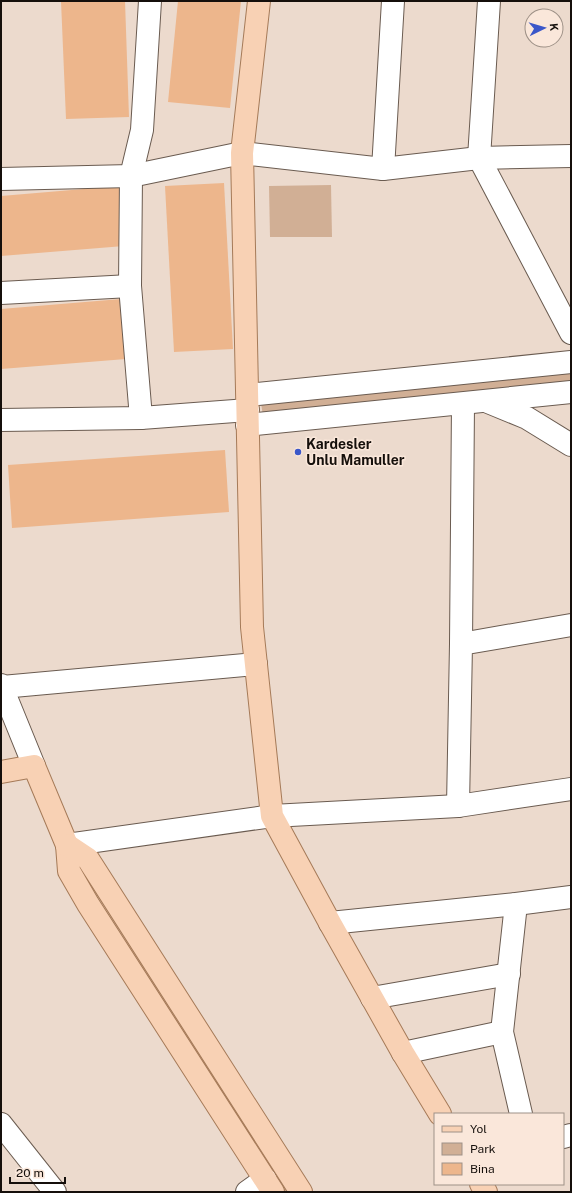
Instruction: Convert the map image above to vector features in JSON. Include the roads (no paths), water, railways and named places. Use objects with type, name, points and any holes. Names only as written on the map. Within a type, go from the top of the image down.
[{"type":"main road","points":[[259,1],[242,153],[252,627],[272,816],[372,998],[439,1113]]},
{"type":"main road","points":[[1,772],[34,766],[68,845],[69,871],[88,904],[269,1186]]},
{"type":"main road","points":[[68,845],[88,859],[301,1192]]},
{"type":"street","points":[[140,418],[130,286],[131,176],[142,130],[150,1]]},
{"type":"street","points":[[383,169],[393,1]]},
{"type":"street","points":[[489,1],[479,158],[571,333]]},
{"type":"street","points":[[1,179],[131,176],[242,153],[383,169],[479,158],[571,156]]},
{"type":"street","points":[[1,294],[130,286]]},
{"type":"street","points":[[248,410],[571,362]]},
{"type":"street","points":[[1,420],[140,418],[248,410],[463,404],[571,392]]},
{"type":"street","points":[[485,401],[527,418],[571,446]]},
{"type":"street","points":[[458,806],[463,404]]},
{"type":"street","points":[[461,644],[571,625]]},
{"type":"street","points":[[34,766],[1,686],[256,664]]},
{"type":"street","points":[[68,845],[272,816],[458,806],[571,789]]},
{"type":"street","points":[[330,923],[571,897]]},
{"type":"street","points":[[516,904],[502,1032],[521,1113]]},
{"type":"street","points":[[372,998],[509,974]]},
{"type":"street","points":[[403,1053],[502,1032]]},
{"type":"street","points":[[1,1124],[55,1192]]},
{"type":"street","points":[[247,1192],[269,1186]]},
{"type":"place","name":"Kardesler Unlu Mamuller","points":[[298,452]]}]
